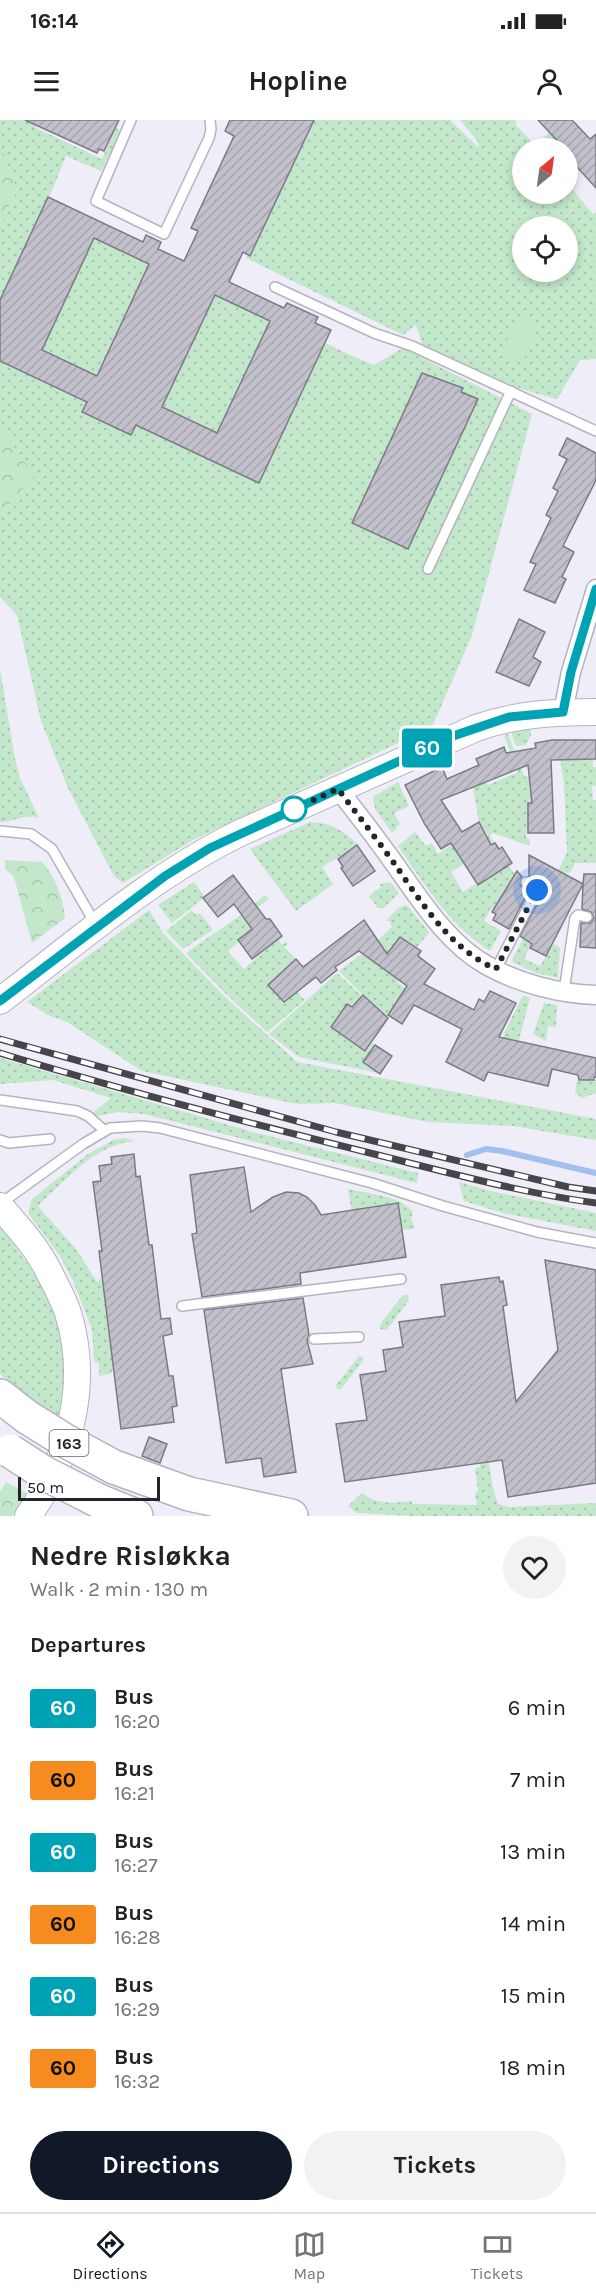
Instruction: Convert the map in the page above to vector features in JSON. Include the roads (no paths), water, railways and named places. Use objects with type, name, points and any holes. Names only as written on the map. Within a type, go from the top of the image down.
[{"type":"highway","name":"163","points":[[0,1396],[11,1432],[44,1473],[189,1494],[291,1516]]},
{"type":"highway","name":"163","points":[[106,1483],[136,1516]]},
{"type":"highway","name":"163","points":[[106,1483],[159,1502],[211,1516]]},
{"type":"street","points":[[563,712],[571,672],[596,589]]},
{"type":"street","points":[[0,1001],[165,876],[210,848],[430,746],[484,725],[509,717],[563,712],[596,712]]},
{"type":"street","points":[[338,789],[416,895],[451,937],[485,964],[535,985],[596,995]]},
{"type":"street","points":[[0,1205],[46,1266],[67,1311],[75,1353],[77,1378],[66,1446],[54,1472],[28,1516]]},
{"type":"lane","points":[[131,120],[96,201],[164,234],[209,138],[210,120]]},
{"type":"lane","points":[[275,287],[374,333],[412,346],[596,430]]},
{"type":"lane","points":[[428,569],[511,391]]},
{"type":"lane","points":[[0,831],[31,834],[52,849],[97,927]]},
{"type":"lane","points":[[496,969],[537,890],[526,882]]},
{"type":"lane","points":[[564,991],[575,918],[578,915],[587,916]]},
{"type":"lane","points":[[0,1100],[77,1111],[88,1116],[105,1131]]},
{"type":"lane","points":[[0,1205],[83,1144],[110,1128],[142,1126],[160,1128],[372,1183],[443,1206],[537,1232],[596,1243]]},
{"type":"lane","points":[[0,1140],[9,1143],[50,1139]]},
{"type":"lane","points":[[182,1306],[401,1279]]},
{"type":"lane","points":[[314,1339],[359,1337]]},
{"type":"waterway","points":[[467,1155],[486,1149],[502,1151],[596,1173]]},
{"type":"railway","points":[[0,1039],[336,1132],[568,1187],[596,1191]]},
{"type":"railway","points":[[0,1053],[141,1094],[331,1143],[513,1188],[596,1203]]}]
